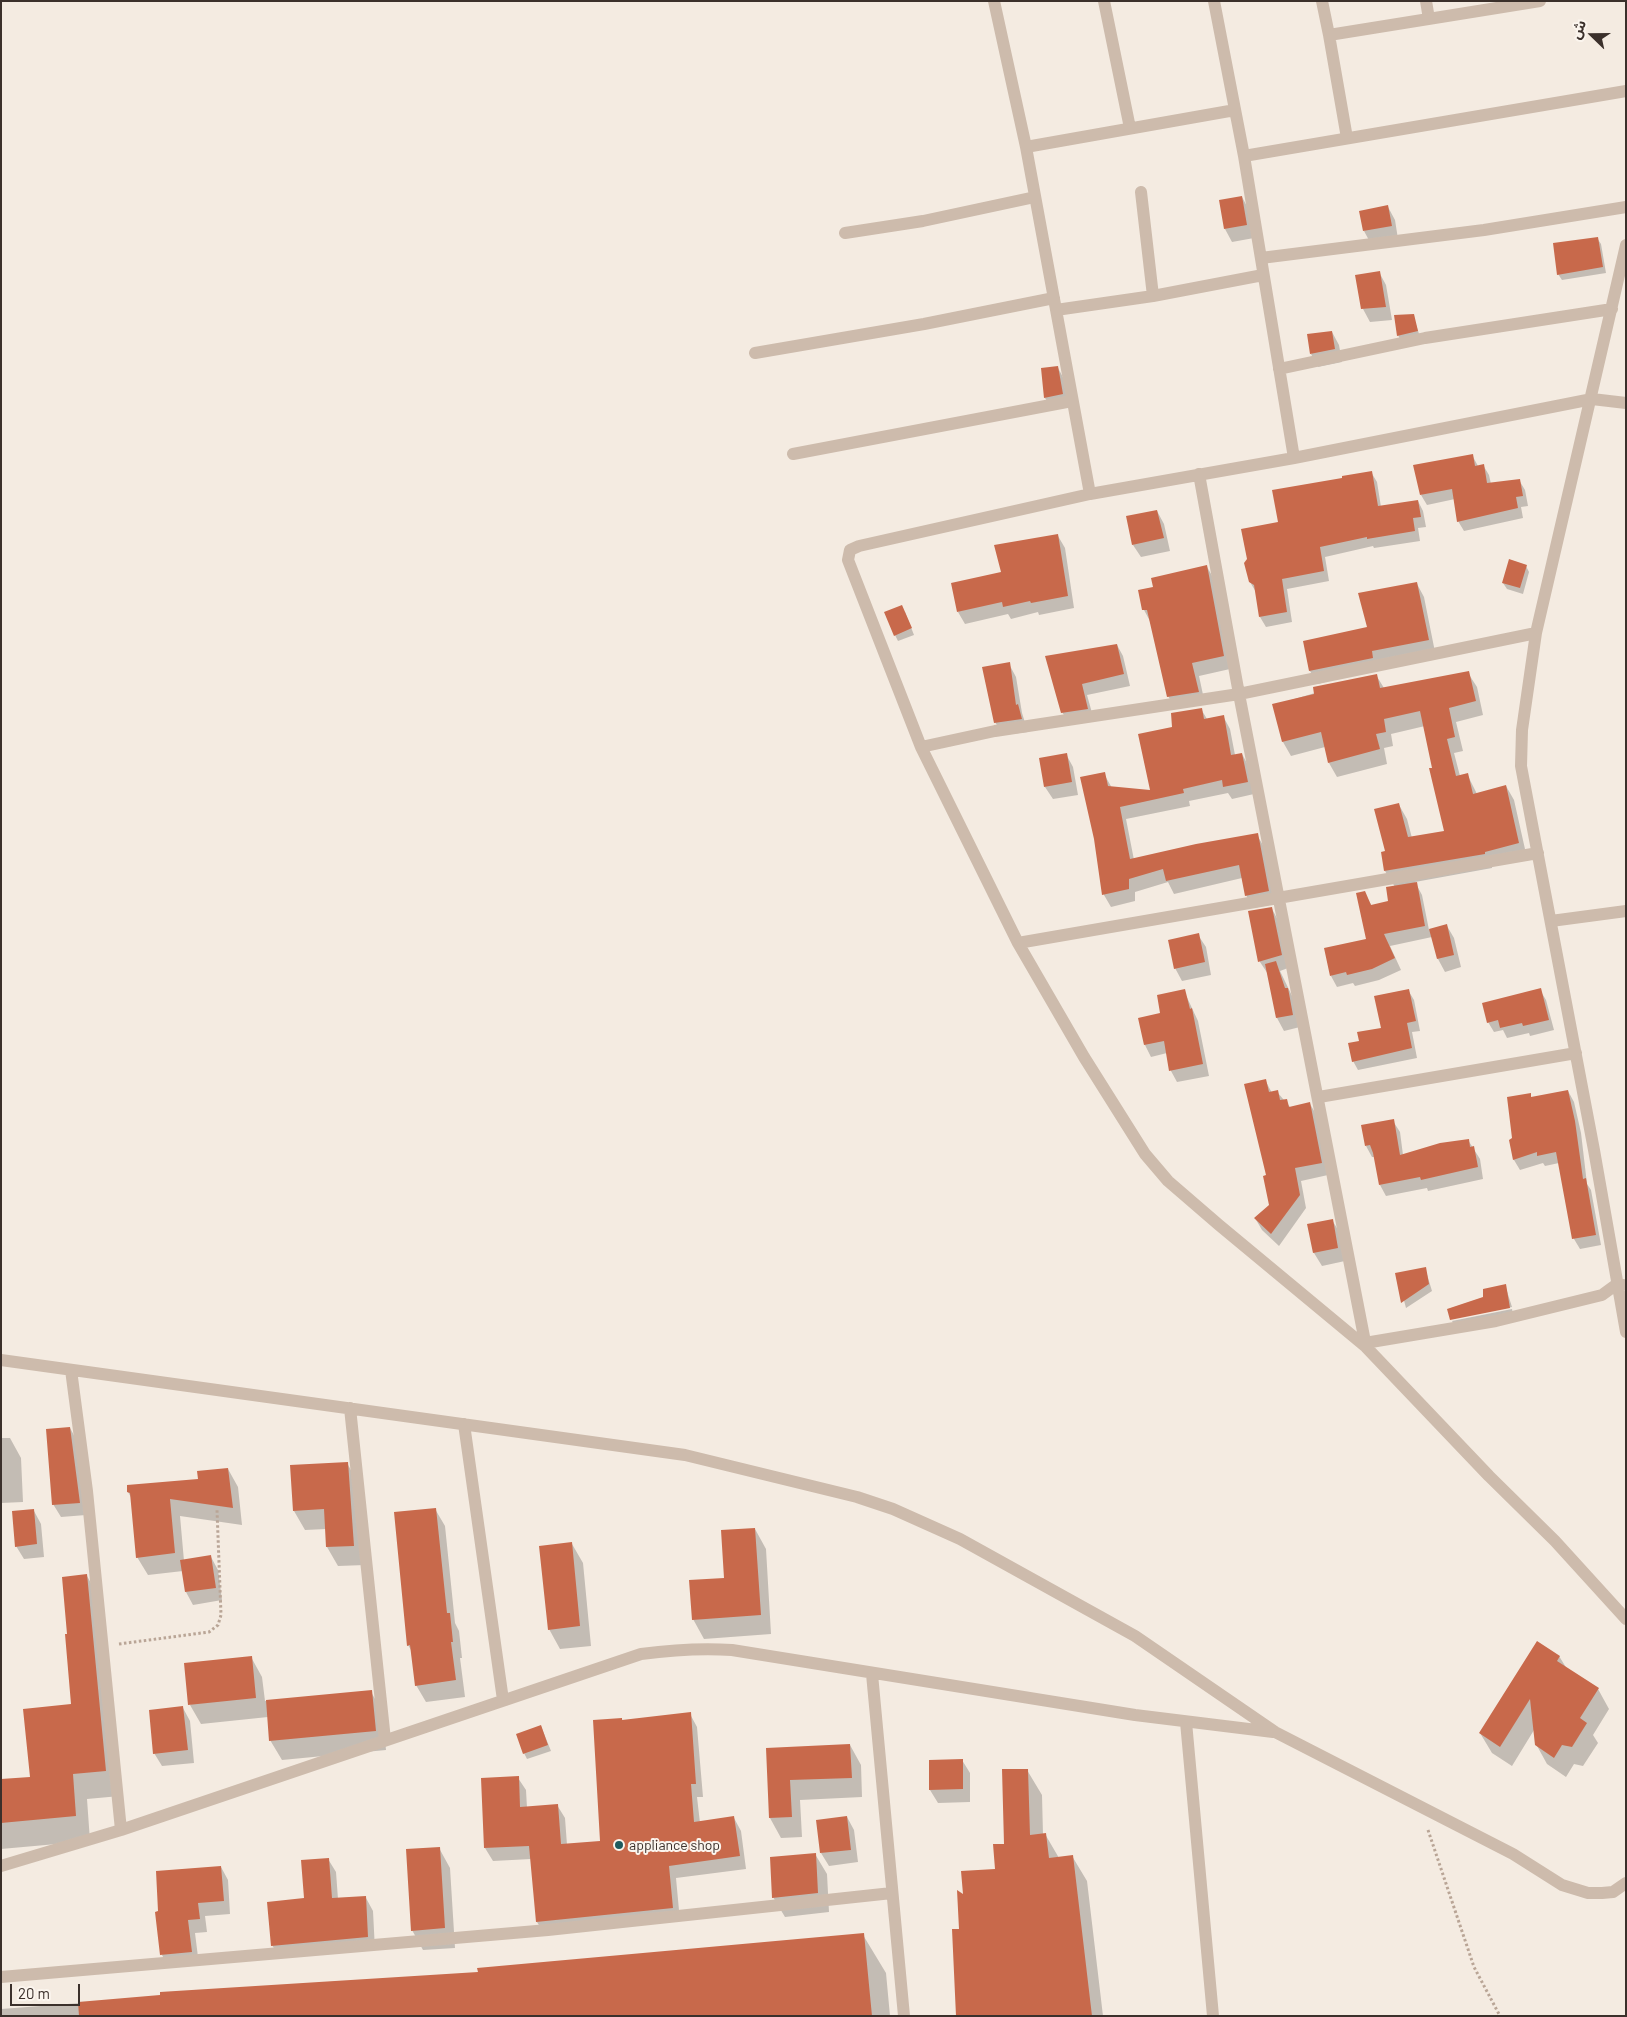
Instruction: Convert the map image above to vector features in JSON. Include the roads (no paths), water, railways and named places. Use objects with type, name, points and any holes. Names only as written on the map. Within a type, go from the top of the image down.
[{"type":"street","points":[[994,1],[1026,146],[1090,494]]},
{"type":"street","points":[[1104,1],[1130,128]]},
{"type":"street","points":[[1214,1],[1244,156],[1294,458]]},
{"type":"street","points":[[1322,1],[1347,138]]},
{"type":"street","points":[[1426,1],[1429,19]]},
{"type":"street","points":[[1329,35],[1532,2]]},
{"type":"street","points":[[1244,156],[1626,91]]},
{"type":"street","points":[[1026,146],[1235,110]]},
{"type":"street","points":[[1141,192],[1153,296]]},
{"type":"street","points":[[845,233],[923,221],[1035,197]]},
{"type":"street","points":[[1261,258],[1484,230],[1626,207]]},
{"type":"street","points":[[1626,245],[1592,399],[1536,633],[1522,730],[1521,766],[1621,1285],[1626,1332]]},
{"type":"street","points":[[755,353],[1055,304],[1153,296],[1264,275]]},
{"type":"street","points":[[1279,369],[1425,338],[1612,309]]},
{"type":"street","points":[[1626,403],[1592,399],[1294,458],[1090,494],[889,538],[850,550],[848,556],[849,564],[921,747],[1018,943],[1127,1128],[1168,1181],[1312,1304],[1366,1345],[1489,1476],[1555,1541],[1626,1619]]},
{"type":"street","points":[[793,454],[1072,401]]},
{"type":"street","points":[[1199,474],[1239,694],[1366,1345]]},
{"type":"street","points":[[921,747],[995,731],[1239,694],[1536,633]]},
{"type":"street","points":[[1018,943],[1538,853]]},
{"type":"street","points":[[1551,921],[1626,911]]},
{"type":"street","points":[[1319,1097],[1576,1053]]},
{"type":"street","points":[[1366,1345],[1496,1321],[1602,1295],[1621,1285]]},
{"type":"street","points":[[1,1360],[685,1455],[816,1485],[893,1509],[960,1539],[1134,1636],[1275,1732],[1513,1854],[1562,1885],[1588,1893],[1602,1894],[1613,1892],[1626,1884]]},
{"type":"street","points":[[71,1370],[87,1491],[120,1830]]},
{"type":"street","points":[[350,1408],[385,1740]]},
{"type":"street","points":[[464,1424],[503,1700]]},
{"type":"street","points":[[1,1866],[120,1830],[641,1654],[663,1651],[732,1650],[872,1674],[1186,1722],[1275,1732]]},
{"type":"street","points":[[872,1674],[904,2016]]},
{"type":"street","points":[[1186,1722],[1213,2016]]},
{"type":"street","points":[[1,1977],[538,1931],[892,1893]]},
{"type":"place","name":"appliance shop","points":[[619,1845]]}]
